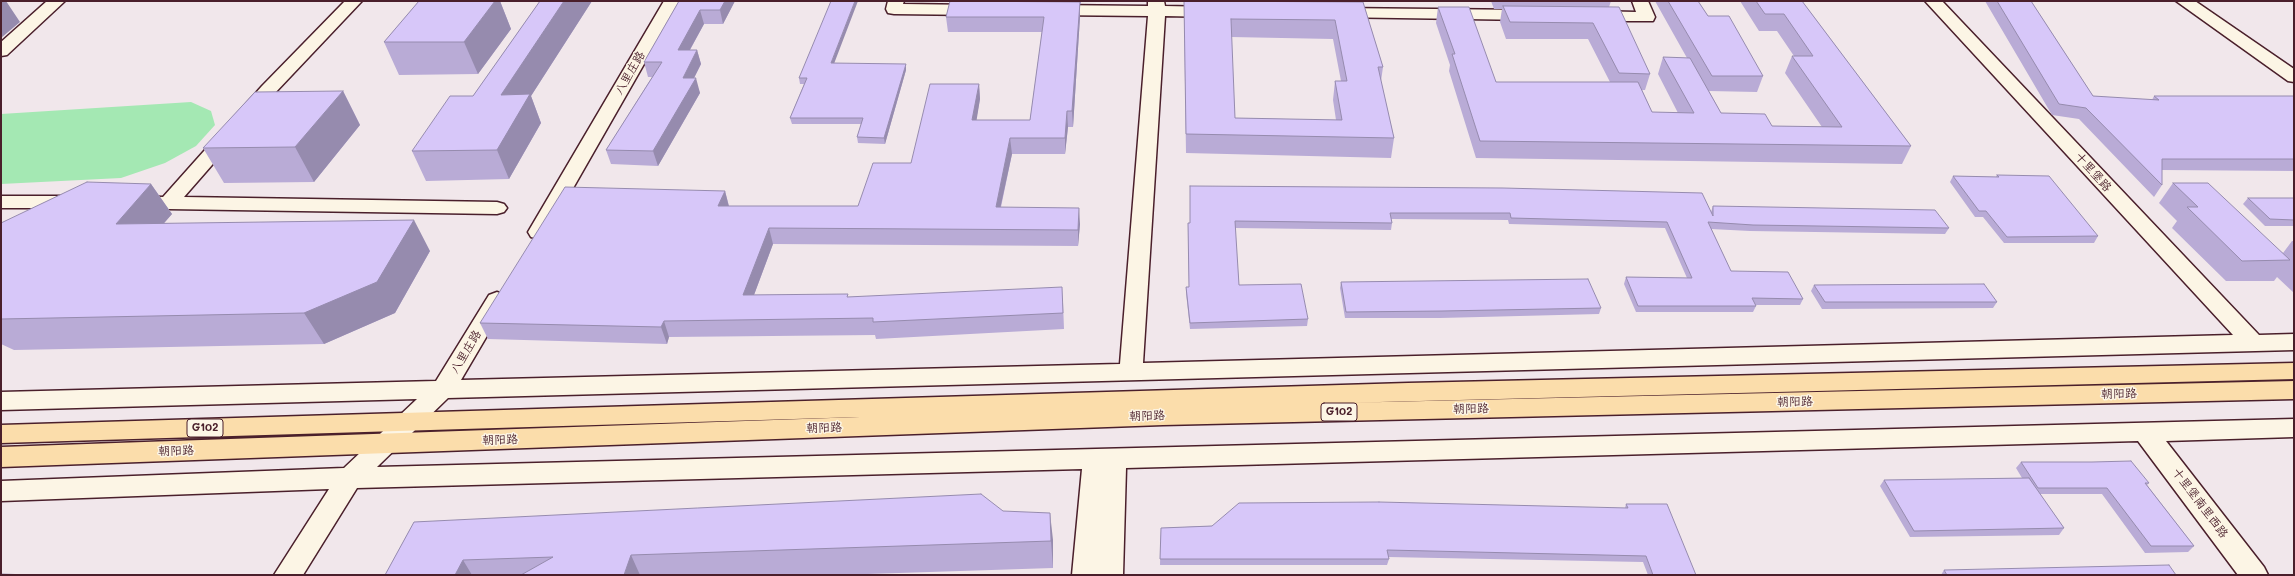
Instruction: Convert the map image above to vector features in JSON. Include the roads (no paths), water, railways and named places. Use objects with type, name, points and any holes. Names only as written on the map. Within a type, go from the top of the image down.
[{"type":"highway","name":"朝阳路","points":[[1,434],[1392,392],[2294,371]]},
{"type":"highway","name":"朝阳路","points":[[1,457],[1163,416],[2294,390]]},
{"type":"street","points":[[1,51],[57,1]]},
{"type":"street","points":[[168,202],[268,90],[354,1]]},
{"type":"street","name":"八里庄路","points":[[528,249],[672,1]]},
{"type":"street","points":[[896,1],[894,9],[990,10]]},
{"type":"street","points":[[1576,16],[1647,17],[1640,1]]},
{"type":"street","name":"十里堡路","points":[[1934,1],[2058,132],[2253,343]]},
{"type":"street","points":[[2184,1],[2294,77]]},
{"type":"street","points":[[1131,372],[1157,6]]},
{"type":"street","points":[[1038,10],[1157,6],[1228,12]]},
{"type":"street","points":[[1323,13],[1544,16]]},
{"type":"street","points":[[1,202],[168,202],[497,208]]},
{"type":"street","name":"八里庄路","points":[[288,575],[350,478],[444,388],[508,282]]},
{"type":"street","points":[[1,401],[444,388],[2294,342]]},
{"type":"street","points":[[1,491],[350,478],[2294,428]]},
{"type":"street","name":"十里堡南里西路","points":[[2145,432],[2254,575]]},
{"type":"street","points":[[1086,575],[1105,458]]},
{"type":"street","points":[[1105,458],[1109,575]]}]
